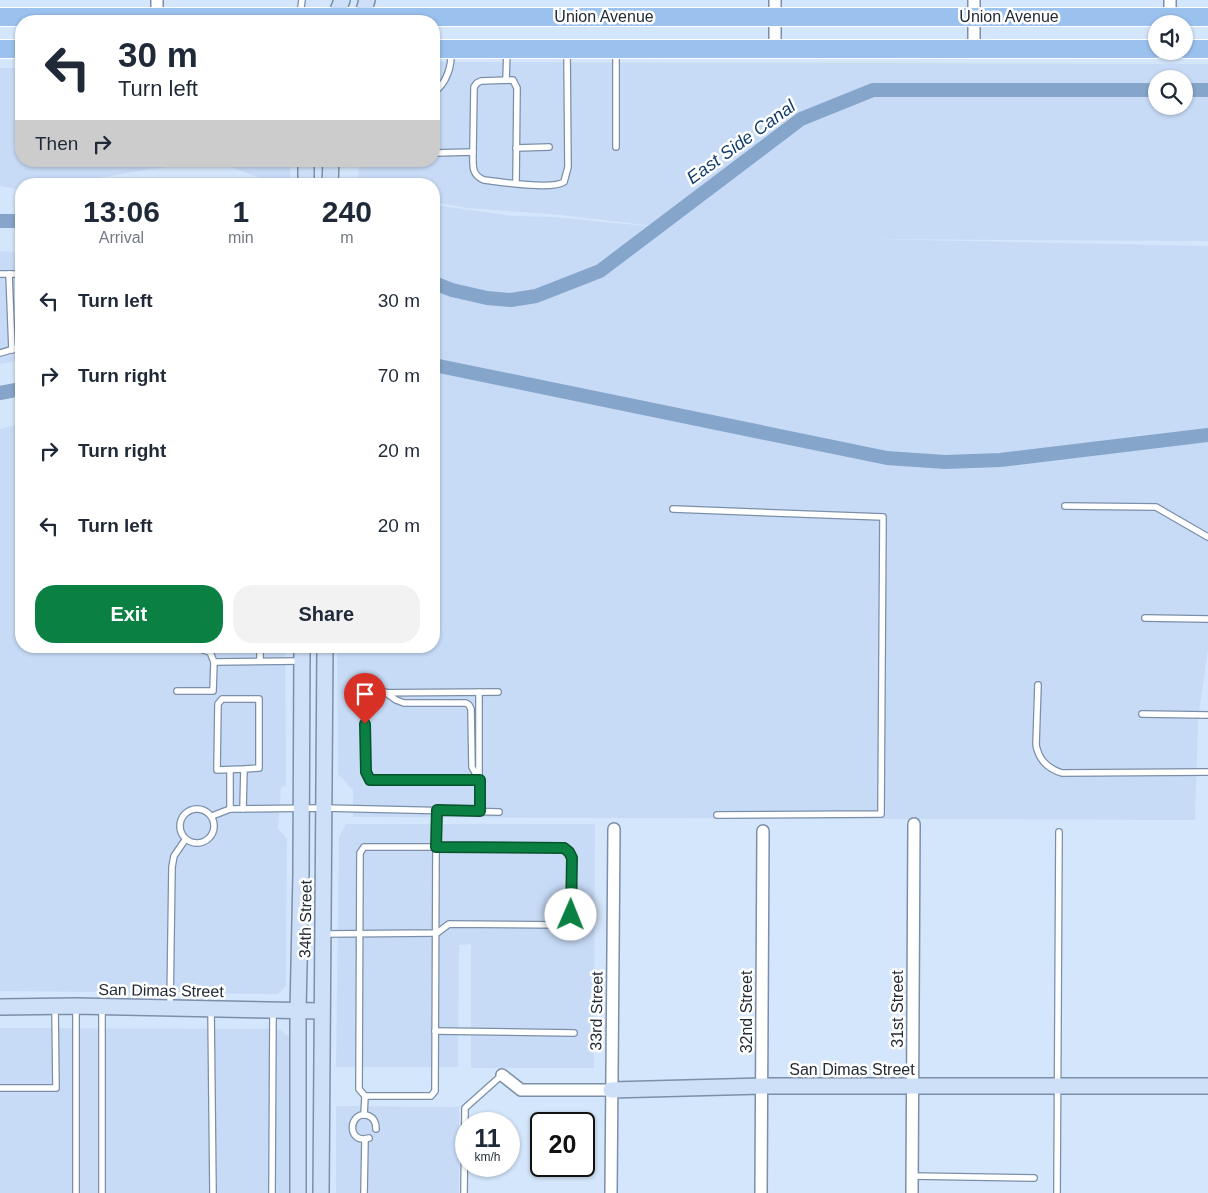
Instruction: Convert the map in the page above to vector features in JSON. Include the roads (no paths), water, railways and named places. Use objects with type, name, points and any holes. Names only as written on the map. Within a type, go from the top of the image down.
[{"type":"main road","name":"Union Avenue","points":[[39,15],[157,9],[301,8],[337,12],[775,8],[1170,8],[1208,17]]},
{"type":"main road","name":"Union Avenue","points":[[0,17],[15,16]]},
{"type":"main road","points":[[0,48],[15,49]]},
{"type":"main road","name":"Union Avenue","points":[[440,49],[1148,49]]},
{"type":"main road","points":[[1193,49],[1208,49]]},
{"type":"street","points":[[775,8],[775,49]]},
{"type":"street","points":[[974,8],[974,49]]},
{"type":"street","name":"34th Street","points":[[298,1193],[302,653]]},
{"type":"street","name":"34th Street","points":[[321,1193],[325,653]]},
{"type":"street","name":"31st Street","points":[[912,1193],[914,824]]},
{"type":"street","name":"33rd Street","points":[[611,1193],[614,829]]},
{"type":"street","name":"32nd Street","points":[[761,1193],[762,831]]},
{"type":"street","name":"San Dimas Street","points":[[0,1008],[76,1006],[321,1011]]},
{"type":"street","name":"San Dimas Street","points":[[502,1075],[521,1090],[762,1086],[1208,1086]]},
{"type":"lane","points":[[440,87],[445,80],[452,58],[451,49]]},
{"type":"lane","points":[[506,80],[507,49]]},
{"type":"lane","points":[[516,183],[517,88],[513,80],[482,80],[474,88],[473,169],[478,178],[516,183],[556,185],[564,182],[568,159],[567,49]]},
{"type":"lane","points":[[616,49],[616,147]]},
{"type":"lane","points":[[516,148],[550,147]]},
{"type":"lane","points":[[440,153],[473,152]]},
{"type":"lane","points":[[0,274],[15,274]]},
{"type":"lane","points":[[9,274],[12,350]]},
{"type":"lane","points":[[0,353],[15,349]]},
{"type":"lane","points":[[1065,506],[1156,507],[1208,537]]},
{"type":"lane","points":[[673,509],[882,517],[881,814],[717,814]]},
{"type":"lane","points":[[1145,618],[1208,619]]},
{"type":"lane","points":[[177,691],[213,690],[214,662],[210,653]]},
{"type":"lane","points":[[260,653],[260,661]]},
{"type":"lane","points":[[214,662],[260,661],[302,653]]},
{"type":"lane","points":[[1038,685],[1036,745],[1038,753],[1048,767],[1062,772],[1208,772]]},
{"type":"lane","points":[[365,692],[366,772],[370,780],[480,780]]},
{"type":"lane","points":[[385,692],[404,703],[466,703],[469,705],[471,709],[472,767],[480,780]]},
{"type":"lane","points":[[479,692],[480,811]]},
{"type":"lane","points":[[354,693],[498,692]]},
{"type":"lane","points":[[222,700],[260,700],[259,768],[244,769],[217,770],[218,704],[222,700]]},
{"type":"lane","points":[[1142,714],[1208,715]]},
{"type":"lane","points":[[243,809],[244,769]]},
{"type":"lane","points":[[230,770],[230,809]]},
{"type":"lane","points":[[212,816],[230,809],[301,808],[499,812]]},
{"type":"lane","points":[[198,809],[208,812],[212,816],[215,828],[213,835],[208,840],[196,844],[184,840],[181,836],[180,823],[183,815],[187,812],[198,809]]},
{"type":"lane","points":[[365,1096],[431,1096],[435,1092],[437,810]]},
{"type":"lane","points":[[1057,1193],[1059,832]]},
{"type":"lane","points":[[170,1008],[172,867],[174,856],[184,840]]},
{"type":"lane","points":[[322,934],[359,933],[437,933],[449,924],[562,925],[571,915],[572,858],[564,848],[364,847],[360,853],[359,933],[359,1088],[365,1096],[364,1115]]},
{"type":"lane","points":[[0,1088],[56,1088],[55,1006]]},
{"type":"lane","points":[[76,1006],[76,1193]]},
{"type":"lane","points":[[102,1007],[102,1193]]},
{"type":"lane","points":[[211,1009],[213,1193]]},
{"type":"lane","points":[[272,1193],[273,1010]]},
{"type":"lane","points":[[436,1031],[574,1033]]},
{"type":"lane","points":[[464,1193],[465,1108],[502,1075]]},
{"type":"lane","points":[[364,1193],[367,1139],[361,1139],[354,1135],[352,1124],[357,1117],[364,1115],[372,1118],[376,1129]]},
{"type":"lane","points":[[912,1176],[1034,1178]]},
{"type":"waterway","name":"East Side Canal","points":[[440,285],[487,298],[511,300],[536,296],[600,271],[801,119],[873,90],[1148,90]]},
{"type":"waterway","name":"East Side Canal","points":[[1193,90],[1208,90]]},
{"type":"waterway","name":"East Side Canal","points":[[0,221],[15,221]]},
{"type":"waterway","points":[[440,366],[887,458],[945,462],[1000,460],[1208,435]]},
{"type":"waterway","points":[[0,393],[15,390]]}]
